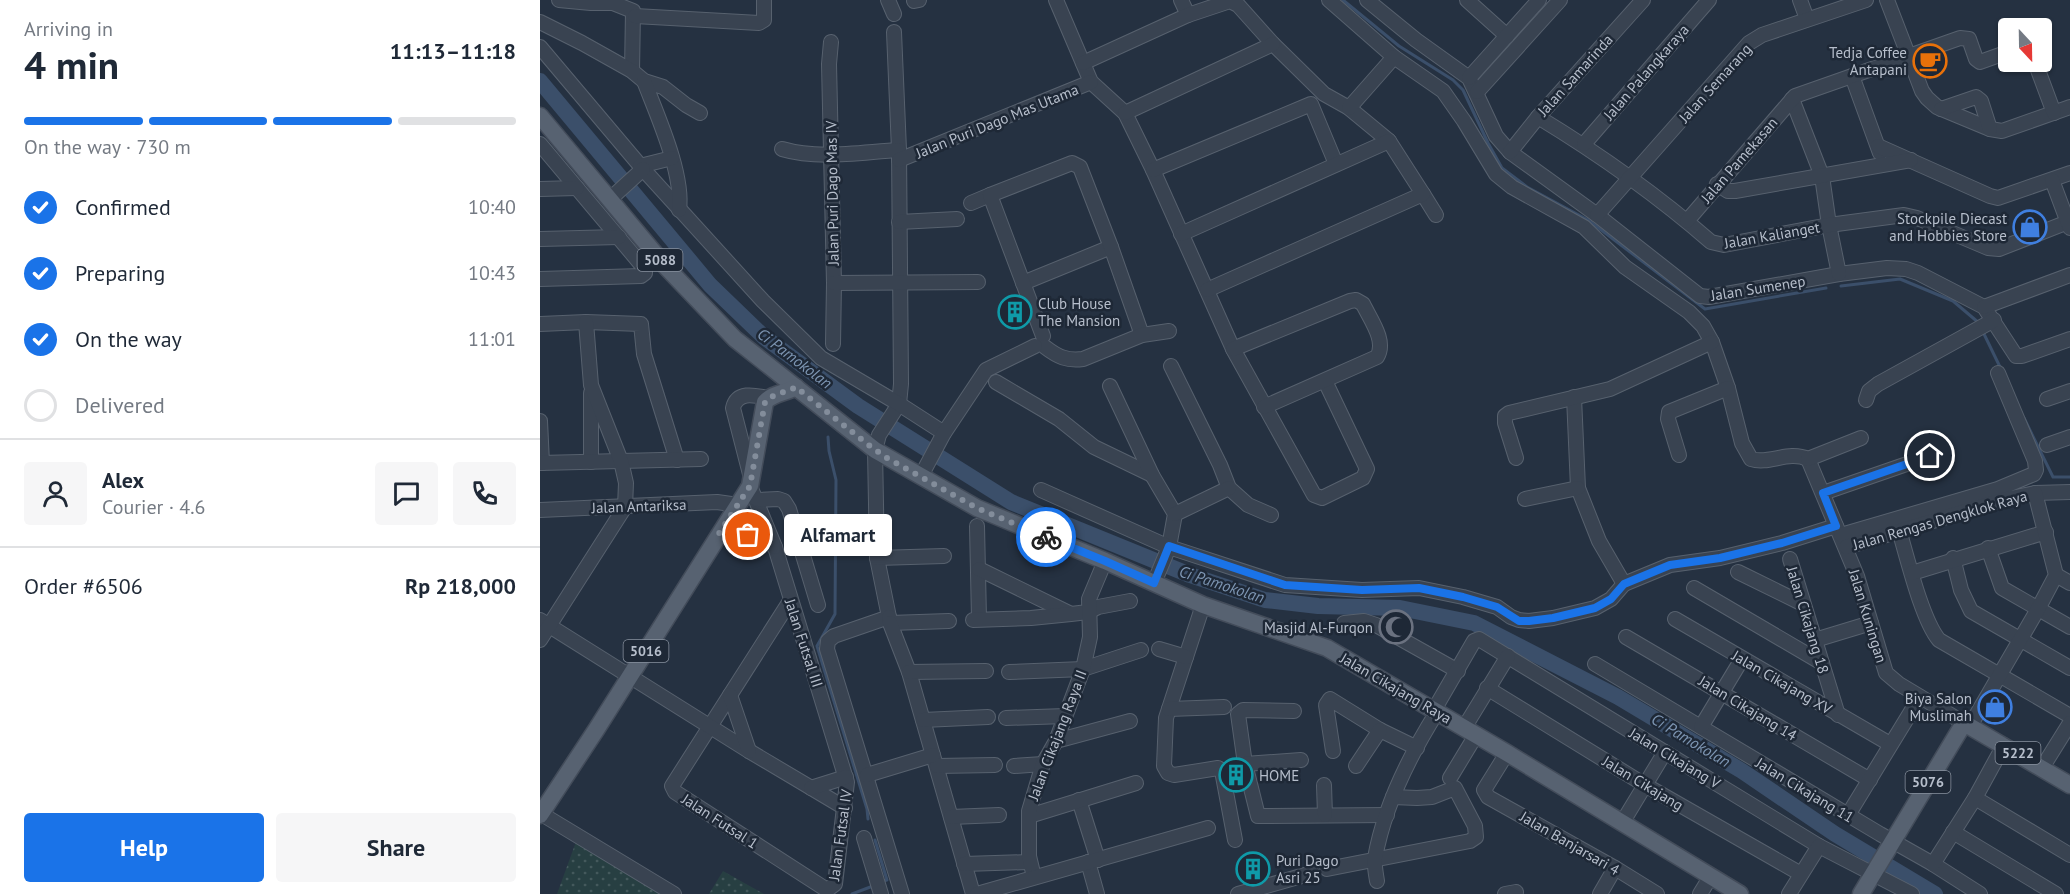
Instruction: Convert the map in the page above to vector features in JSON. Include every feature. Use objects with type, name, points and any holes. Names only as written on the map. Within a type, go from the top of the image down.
[{"type":"main road","name":"Jalan Cikajang Raya","points":[[540,116],[606,202],[735,339],[796,387],[877,442],[924,470],[977,508],[1155,581],[1203,605],[1268,629],[1313,642],[1436,711],[1740,894]]},
{"type":"main road","points":[[768,398],[796,387]]},
{"type":"main road","name":"5016","points":[[540,814],[596,730],[738,505],[754,493],[763,407],[768,398]]},
{"type":"main road","name":"Jalan Kuningan","points":[[1967,724],[2070,785]]},
{"type":"main road","name":"5076","points":[[1861,894],[1967,724]]},
{"type":"main road","points":[[540,792],[558,786]]},
{"type":"street","points":[[559,0],[613,3],[628,7],[759,23],[764,20],[764,0]]},
{"type":"street","points":[[888,0],[894,14]]},
{"type":"street","points":[[1181,0],[1188,15]]},
{"type":"street","points":[[1329,0],[1394,57],[1443,91],[1496,174],[1512,187],[1584,227],[1625,267],[1689,312],[1703,326],[1712,342],[1728,388],[1742,442],[1751,459],[1789,455],[1808,459],[1861,438]]},
{"type":"street","points":[[1367,0],[1416,40],[1469,78],[1539,0]]},
{"type":"street","points":[[1467,0],[1507,36]]},
{"type":"street","points":[[1478,92],[1560,0]]},
{"type":"street","name":"Jalan Samarinda","points":[[1510,152],[1538,117],[1643,0]]},
{"type":"street","name":"Jalan Palangkaraya","points":[[1584,144],[1709,0]]},
{"type":"street","points":[[1800,0],[1807,19]]},
{"type":"street","name":"Jalan Semarang","points":[[1597,215],[1749,43],[1762,35],[1866,0]]},
{"type":"street","points":[[1887,0],[1922,91],[1932,103],[1941,109],[1990,129],[2002,131],[2070,107]]},
{"type":"street","points":[[1061,2],[1091,82]]},
{"type":"street","points":[[1083,63],[1188,15],[1224,2],[1234,2],[1324,94],[1349,108],[1389,141],[1436,216]]},
{"type":"street","points":[[628,7],[632,71]]},
{"type":"street","points":[[540,22],[632,71],[644,81],[663,87],[700,113]]},
{"type":"street","points":[[782,149],[806,154],[899,155],[894,32]]},
{"type":"street","name":"Jalan Pamekasan","points":[[1687,221],[1792,99],[1964,38],[1969,39],[1976,58],[1980,62],[1998,56]]},
{"type":"street","name":"Jalan Puri Dago Mas IV","points":[[831,42],[829,64],[834,283],[833,344]]},
{"type":"street","points":[[1125,113],[1274,44]]},
{"type":"street","points":[[540,47],[640,169],[763,301],[821,358],[942,436]]},
{"type":"street","points":[[1349,108],[1394,57]]},
{"type":"street","points":[[2039,72],[2054,113]]},
{"type":"street","points":[[1852,76],[1884,165]]},
{"type":"street","name":"Jalan Sumenep","points":[[1469,78],[1478,92],[1496,136],[1510,152],[1597,215],[1696,293],[1705,297],[1887,268],[1906,269],[1918,273],[1984,307]]},
{"type":"street","points":[[644,81],[672,158],[681,199],[679,210]]},
{"type":"street","name":"Jalan Puri Dago Mas Utama","points":[[877,442],[896,408],[901,384],[899,155],[1091,82],[1125,113],[1233,349],[1314,495],[1322,498],[1363,478],[1367,469],[1325,381]]},
{"type":"street","points":[[1153,170],[1311,104],[1324,94]]},
{"type":"street","points":[[1941,109],[1976,97],[1981,101],[1990,129]]},
{"type":"street","name":"Jalan Pamekasan","points":[[1792,99],[1822,176],[1828,225],[1839,274]]},
{"type":"street","points":[[1311,104],[1336,164]]},
{"type":"street","name":"Jalan Kalianget","points":[[1538,117],[1584,144],[1631,177],[1711,242],[1724,245],[1828,225],[1904,215],[1917,218],[1988,248],[1999,249],[2069,225]]},
{"type":"street","points":[[1181,234],[1389,141]]},
{"type":"street","points":[[540,144],[577,188],[606,202],[619,237],[645,269],[645,273],[641,276],[540,279]]},
{"type":"street","points":[[1878,146],[1998,198],[2070,173]]},
{"type":"street","points":[[596,238],[606,202],[640,169],[672,158]]},
{"type":"street","points":[[1717,184],[1728,191],[1735,191],[1911,160]]},
{"type":"street","points":[[971,203],[1068,163],[1080,167],[1142,335]]},
{"type":"street","points":[[2052,180],[2069,225]]},
{"type":"street","points":[[540,189],[577,188]]},
{"type":"street","points":[[1207,290],[1422,194]]},
{"type":"street","points":[[990,195],[1023,283],[1041,343],[1057,356],[1073,361],[1083,359],[1142,335],[1169,331]]},
{"type":"street","points":[[899,222],[957,219]]},
{"type":"street","points":[[540,240],[619,237]]},
{"type":"street","points":[[1023,283],[1111,247]]},
{"type":"street","points":[[2070,275],[1984,307],[1990,323],[2013,354],[2019,356],[2070,339]]},
{"type":"street","points":[[834,283],[978,282]]},
{"type":"street","points":[[1233,349],[1350,301],[1361,301],[1381,342],[1380,352],[1373,359],[1264,407]]},
{"type":"street","points":[[586,322],[591,385],[591,462]]},
{"type":"street","points":[[540,324],[586,322],[641,324],[644,354],[677,460]]},
{"type":"street","points":[[1866,400],[1869,391],[1878,384],[1990,323]]},
{"type":"street","points":[[1516,458],[1504,423],[1506,414],[1610,389],[1712,342]]},
{"type":"street","points":[[924,470],[942,436],[986,370],[1041,343]]},
{"type":"street","points":[[1171,366],[1229,488],[1248,504],[1271,515]]},
{"type":"street","points":[[1041,490],[1168,550],[1285,585],[1362,590],[1419,588],[1497,607],[1519,621],[1529,621],[1595,608],[1611,599],[1624,584],[1670,565],[1720,558],[1782,543],[1841,536],[1998,489],[2034,474],[2035,461],[1998,373]]},
{"type":"street","points":[[996,382],[1059,419],[1094,447],[1152,475]]},
{"type":"street","points":[[540,640],[545,622],[625,507],[626,483],[621,461],[591,385]]},
{"type":"street","points":[[1110,386],[1152,475],[1175,514],[1168,550],[1155,581]]},
{"type":"street","points":[[1679,455],[1668,419],[1669,412],[1728,388]]},
{"type":"street","points":[[2047,399],[2070,391]]},
{"type":"street","name":"Jalan Futsal III","points":[[768,398],[741,396],[735,401],[733,408],[754,493],[775,547],[847,779]]},
{"type":"street","points":[[1574,397],[1578,488],[1599,541],[1624,584]]},
{"type":"street","points":[[540,421],[541,463],[701,459]]},
{"type":"street","points":[[2047,445],[2070,437]]},
{"type":"street","points":[[877,442],[877,558],[890,620],[909,672],[964,864],[975,894],[1208,828]]},
{"type":"street","points":[[1823,493],[1930,456]]},
{"type":"street","name":"Jalan Kuningan","points":[[1808,459],[1841,536],[1886,673],[1891,679],[1967,724]]},
{"type":"street","points":[[1175,514],[1229,488]]},
{"type":"street","points":[[1525,499],[1578,488]]},
{"type":"street","name":"Jalan Rengas Dengklok Raya","points":[[1841,536],[1899,530],[1969,509],[2035,493],[2070,492]]},
{"type":"street","points":[[754,493],[784,501],[789,509],[818,605]]},
{"type":"street","points":[[1967,724],[2038,609],[2056,574],[2035,493]]},
{"type":"street","name":"Jalan Antariksa","points":[[541,512],[717,502],[738,505]]},
{"type":"street","points":[[977,526],[979,569],[976,620],[1031,618],[1088,612],[1098,607],[1130,601]]},
{"type":"street","points":[[1899,530],[1934,635],[1998,676],[2070,716]]},
{"type":"street","points":[[1912,573],[1953,558],[2046,532]]},
{"type":"street","points":[[718,535],[756,536],[765,539],[775,547]]},
{"type":"street","points":[[1988,548],[2002,588],[2070,627]]},
{"type":"street","points":[[877,558],[944,556]]},
{"type":"street","points":[[1953,558],[1965,603],[1971,611],[2070,668]]},
{"type":"street","name":"Jalan Cikajang 18","points":[[1790,559],[1838,715]]},
{"type":"street","name":"Jalan Cikajang Raya II","points":[[1034,877],[1029,862],[1024,813],[1043,764],[1056,741],[1083,669],[1090,637],[1089,599],[1105,561]]},
{"type":"street","points":[[979,569],[1071,614]]},
{"type":"street","points":[[1738,572],[1803,604]]},
{"type":"street","points":[[2056,574],[2070,583]]},
{"type":"street","points":[[1694,588],[1822,663]]},
{"type":"street","points":[[1030,595],[1031,618]]},
{"type":"street","points":[[710,726],[790,601]]},
{"type":"street","points":[[1203,605],[1165,724],[1165,770],[1174,775],[1221,769],[1235,840]]},
{"type":"street","name":"Jalan Cikajang XV","points":[[1675,619],[1890,744]]},
{"type":"street","points":[[902,894],[827,649],[828,641],[834,636],[890,620],[949,621]]},
{"type":"street","points":[[1344,622],[1364,621],[1376,625],[1458,671],[1393,797],[1374,860],[1377,881]]},
{"type":"street","points":[[545,622],[749,751],[845,808]]},
{"type":"street","points":[[1815,640],[1871,623]]},
{"type":"street","name":"Jalan Cikajang 14","points":[[1626,637],[1870,780]]},
{"type":"street","name":"Jalan Cikajang V","points":[[1458,671],[1474,641],[1479,639],[1819,846],[1874,872],[1912,894]]},
{"type":"street","points":[[1009,672],[1083,669],[1141,650]]},
{"type":"street","points":[[1159,650],[1185,657]]},
{"type":"street","points":[[1393,797],[1425,798],[1453,783],[1488,688],[1508,656]]},
{"type":"street","points":[[1701,727],[1742,659]]},
{"type":"street","name":"Jalan Cikajang 11","points":[[1595,664],[1891,843],[1933,864],[1980,894]]},
{"type":"street","points":[[909,672],[986,670]]},
{"type":"street","points":[[1812,699],[1827,681]]},
{"type":"street","name":"Jalan Cikajang","points":[[1488,688],[1645,785],[1801,874]]},
{"type":"street","points":[[730,695],[749,751]]},
{"type":"street","points":[[1848,815],[1920,697]]},
{"type":"street","points":[[1333,751],[1326,705],[1329,699],[1380,730],[1417,748]]},
{"type":"street","points":[[1169,709],[1224,707]]},
{"type":"street","points":[[1294,711],[1240,711],[1238,717],[1245,765],[1258,816],[1387,815]]},
{"type":"street","points":[[1006,718],[1065,716]]},
{"type":"street","points":[[923,720],[988,717]]},
{"type":"street","points":[[1056,741],[1130,721]]},
{"type":"street","points":[[2042,768],[2070,723]]},
{"type":"street","name":"Jalan Futsal 1","points":[[710,726],[672,786],[675,792],[827,890],[831,888]]},
{"type":"street","points":[[1356,766],[1380,730]]},
{"type":"street","points":[[1933,864],[1975,798],[2004,745]]},
{"type":"street","points":[[1622,823],[1665,752]]},
{"type":"street","name":"Jalan Banjarsari 4","points":[[1507,753],[1484,792],[1488,797],[1615,868],[1649,892]]},
{"type":"street","points":[[1245,765],[1301,760]]},
{"type":"street","points":[[867,775],[935,761],[995,765]]},
{"type":"street","points":[[1014,766],[1043,764]]},
{"type":"street","points":[[811,789],[847,779]]},
{"type":"street","name":"Jalan Futsal IV","points":[[831,888],[836,884],[847,779]]},
{"type":"street","points":[[1024,813],[1136,783]]},
{"type":"street","points":[[1328,869],[1474,839],[1476,837],[1475,826],[1453,783]]},
{"type":"street","points":[[1324,785],[1325,815]]},
{"type":"street","points":[[1975,798],[2070,855]]},
{"type":"street","points":[[1079,800],[1093,861],[1097,894]]},
{"type":"street","points":[[540,814],[674,894]]},
{"type":"street","points":[[951,817],[999,815]]},
{"type":"street","points":[[1953,832],[2056,894]]},
{"type":"street","points":[[864,838],[881,894]]},
{"type":"street","points":[[1789,894],[1819,846]]},
{"type":"street","points":[[964,864],[1029,862]]},
{"type":"street","points":[[1600,894],[1615,868]]},
{"type":"street","points":[[1238,894],[1272,889],[1312,873]]},
{"type":"street","points":[[1700,894],[1711,876]]},
{"type":"green space","points":[[577,839],[666,894],[557,894]]},
{"type":"green space","points":[[723,871],[764,894],[709,894]]},
{"type":"waterway","points":[[1343,0],[1399,46],[1453,80],[1463,90],[1502,168],[1527,187],[1588,220],[1705,309],[1826,288]]},
{"type":"waterway","name":"Ci Pamokolan","points":[[540,81],[710,285],[764,337],[858,406],[1011,502],[1190,575],[1265,600],[1318,606],[1400,608],[1474,623],[1618,697],[1742,771],[1835,834],[1935,894]]},
{"type":"waterway","points":[[1841,286],[1900,279],[1953,301],[1979,323]]},
{"type":"waterway","points":[[1983,332],[2001,369]]},
{"type":"waterway","points":[[2024,418],[2053,477],[2070,477]]},
{"type":"waterway","points":[[828,437],[836,480],[835,614],[817,646],[867,809],[868,819]]},
{"type":"waterway","points":[[875,840],[887,880],[883,881]]},
{"type":"waterway","points":[[852,894],[873,886]]},
{"type":"way so far","points":[[748,535],[718,535],[750,486],[765,402],[774,395],[796,387],[887,458],[977,508],[1046,537]]},
{"type":"place","name":"Tedja Coffee Antapani","points":[[1930,61]]},
{"type":"place","name":"Stockpile Diecast and Hobbies Store","points":[[2030,227]]},
{"type":"place","name":"Club House The Mansion","points":[[1015,312]]},
{"type":"place","name":"Alfamart","points":[[748,535]]},
{"type":"place","name":"Masjid Al-Furqon","points":[[1396,627]]},
{"type":"place","name":"Biya Salon Muslimah","points":[[1995,707]]},
{"type":"place","name":"HOME","points":[[1236,775]]},
{"type":"place","name":"Puri Dago Asri 25","points":[[1253,869]]},
{"type":"route","points":[[1046,537],[1154,583],[1169,546],[1285,585],[1362,590],[1419,588],[1497,607],[1519,621],[1537,621],[1595,608],[1611,599],[1624,584],[1670,565],[1720,558],[1782,543],[1836,526],[1823,493],[1930,456]]}]
